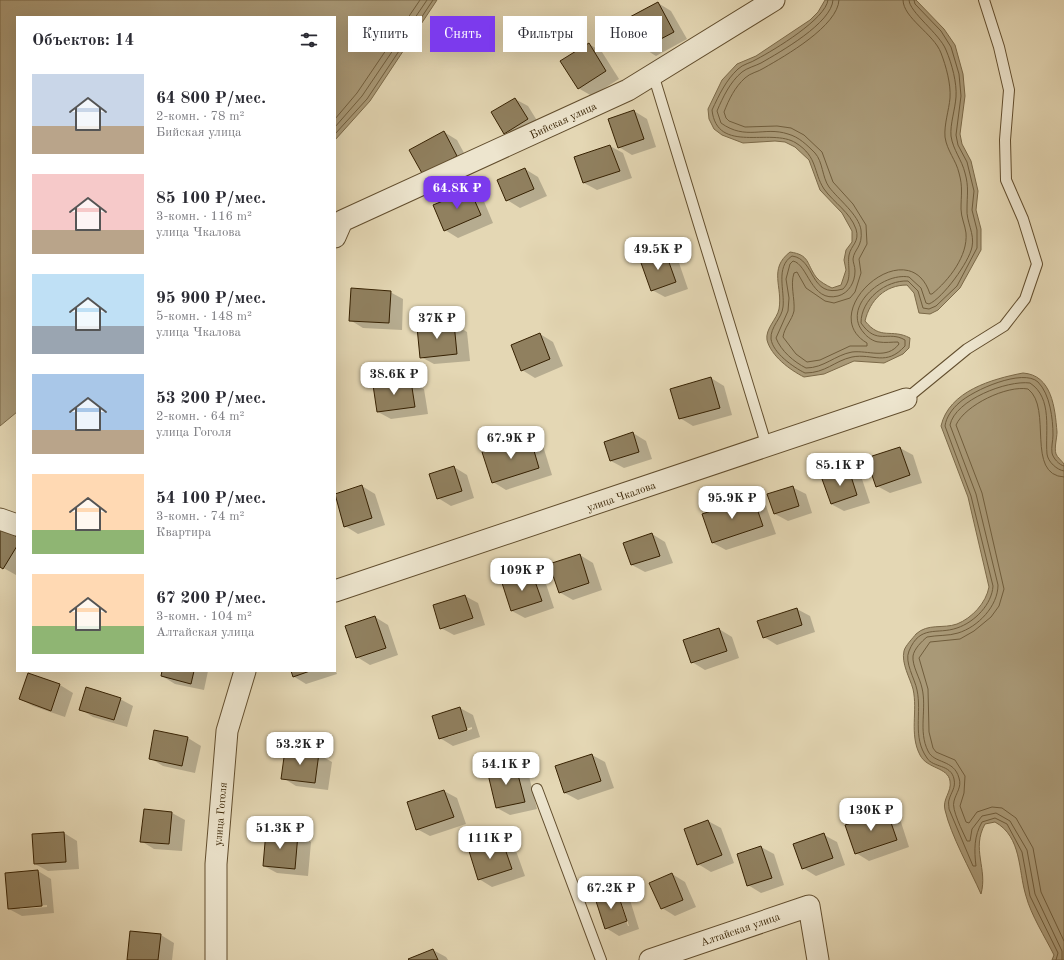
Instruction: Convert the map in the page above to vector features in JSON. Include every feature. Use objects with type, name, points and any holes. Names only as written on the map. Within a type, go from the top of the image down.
[{"type":"street","name":"Бийская улица","points":[[338,229],[628,90],[774,0]]},
{"type":"street","name":"улица Чкалова","points":[[336,592],[906,399]]},
{"type":"street","points":[[0,519],[16,525]]},
{"type":"street","name":"улица Гоголя","points":[[216,960],[216,864],[227,731],[245,672]]},
{"type":"street","name":"Алтайская улица","points":[[650,960],[809,906],[818,960]]},
{"type":"lane","points":[[906,399],[967,349],[1004,326],[1025,299],[1037,264],[1023,219],[1006,180],[1005,140],[1009,90],[999,47],[984,0]]},
{"type":"lane","points":[[653,74],[766,447]]},
{"type":"lane","points":[[537,789],[601,960]]},
{"type":"water","points":[[0,0],[437,0],[422,23],[422,16],[348,16],[348,52],[403,52],[370,101],[336,139],[336,16],[16,16],[16,413],[0,426]]},
{"type":"water","points":[[825,0],[916,0],[944,29],[955,45],[963,74],[965,96],[960,134],[962,144],[971,161],[978,191],[976,210],[981,229],[981,250],[960,288],[938,310],[930,314],[919,313],[914,293],[907,285],[885,291],[875,300],[867,313],[865,321],[876,331],[881,333],[903,335],[910,338],[909,348],[903,354],[884,363],[854,361],[824,374],[804,377],[793,371],[772,352],[767,340],[769,328],[779,309],[780,301],[778,272],[780,265],[783,258],[790,252],[796,253],[807,260],[816,277],[821,282],[832,288],[841,285],[846,270],[844,260],[846,250],[852,242],[852,231],[842,213],[820,190],[809,160],[795,147],[785,142],[775,141],[743,143],[722,135],[714,129],[709,119],[708,109],[722,80],[737,64],[756,56],[810,20],[818,12]]},
{"type":"water","points":[[1023,373],[1033,375],[1040,380],[1046,386],[1050,394],[1055,413],[1057,432],[1055,452],[1064,464],[1064,960],[1052,960],[1054,955],[1028,903],[1015,845],[1004,828],[995,822],[985,824],[979,842],[983,876],[981,894],[956,841],[945,810],[944,806],[950,789],[950,781],[948,776],[941,770],[923,760],[917,747],[914,731],[915,706],[913,689],[903,656],[907,644],[916,634],[926,628],[957,624],[973,614],[985,599],[989,587],[968,497],[941,426],[946,414],[962,395],[973,389],[998,379]]},
{"type":"building","points":[[658,2],[674,32],[662,38],[662,16],[632,16]]},
{"type":"building","points":[[589,43],[606,71],[578,89],[560,61],[574,52],[587,52],[587,44]]},
{"type":"building","points":[[515,98],[528,119],[504,134],[491,112]]},
{"type":"building","points":[[634,110],[644,139],[618,148],[608,119]]},
{"type":"building","points":[[444,131],[457,156],[423,175],[409,150]]},
{"type":"building","points":[[610,145],[620,171],[583,183],[574,157]]},
{"type":"building","points":[[525,168],[534,189],[506,201],[497,180]]},
{"type":"building","points":[[470,190],[481,215],[444,231],[433,205]]},
{"type":"building","points":[[665,251],[676,282],[651,291],[640,260]]},
{"type":"building","points":[[351,288],[391,291],[389,323],[349,321]]},
{"type":"building","points":[[454,323],[457,354],[420,358],[417,327]]},
{"type":"building","points":[[540,333],[550,359],[521,371],[511,345]]},
{"type":"building","points":[[711,377],[720,408],[679,419],[670,389]]},
{"type":"building","points":[[411,381],[415,407],[377,412],[373,385]]},
{"type":"building","points":[[633,432],[639,452],[610,461],[604,442]]},
{"type":"building","points":[[530,437],[539,468],[492,483],[482,452]]},
{"type":"building","points":[[900,447],[910,475],[876,487],[866,458]]},
{"type":"building","points":[[454,466],[462,491],[437,499],[429,474]]},
{"type":"building","points":[[849,470],[857,495],[831,504],[822,479]]},
{"type":"building","points":[[362,485],[372,518],[344,527],[336,494]]},
{"type":"building","points":[[793,486],[799,506],[774,514],[767,494]]},
{"type":"building","points":[[753,497],[763,526],[712,543],[702,514]]},
{"type":"building","points":[[0,527],[16,536],[16,548],[3,569],[0,567]]},
{"type":"building","points":[[652,533],[660,556],[631,565],[623,543]]},
{"type":"building","points":[[580,554],[589,583],[559,593],[549,564]]},
{"type":"building","points":[[532,573],[542,601],[511,611],[502,583]]},
{"type":"building","points":[[465,595],[473,618],[440,629],[433,605]]},
{"type":"building","points":[[797,608],[802,625],[763,638],[757,621]]},
{"type":"building","points":[[375,616],[386,648],[356,658],[345,626]]},
{"type":"building","points":[[719,628],[727,651],[691,663],[683,640]]},
{"type":"building","points":[[162,672],[194,672],[191,684],[161,676]]},
{"type":"building","points":[[291,672],[307,672],[293,677]]},
{"type":"building","points":[[28,673],[60,684],[51,711],[19,699]]},
{"type":"building","points":[[86,687],[121,698],[114,720],[79,710]]},
{"type":"building","points":[[460,707],[467,730],[439,739],[432,716]]},
{"type":"building","points":[[154,730],[188,737],[182,766],[149,759]]},
{"type":"building","points":[[285,750],[319,753],[315,783],[281,779]]},
{"type":"building","points":[[592,754],[601,781],[564,793],[555,766]]},
{"type":"building","points":[[515,763],[525,802],[496,808],[487,770]]},
{"type":"building","points":[[444,790],[454,817],[416,830],[407,802]]},
{"type":"building","points":[[144,809],[172,812],[169,844],[140,842]]},
{"type":"building","points":[[887,811],[897,840],[855,854],[845,825]]},
{"type":"building","points":[[708,820],[722,855],[697,865],[684,829]]},
{"type":"building","points":[[266,831],[298,834],[295,869],[263,866]]},
{"type":"building","points":[[64,832],[66,862],[34,864],[32,834]]},
{"type":"building","points":[[824,833],[833,858],[802,869],[793,844]]},
{"type":"building","points":[[502,840],[512,869],[478,880],[469,851]]},
{"type":"building","points":[[761,846],[772,878],[747,886],[737,854]]},
{"type":"building","points":[[38,870],[42,906],[8,909],[5,873]]},
{"type":"building","points":[[672,873],[683,900],[661,909],[649,883]]},
{"type":"building","points":[[617,891],[627,921],[605,929],[595,898]]},
{"type":"building","points":[[130,931],[161,934],[158,960],[127,960]]},
{"type":"building","points":[[433,949],[438,960],[408,959]]}]
